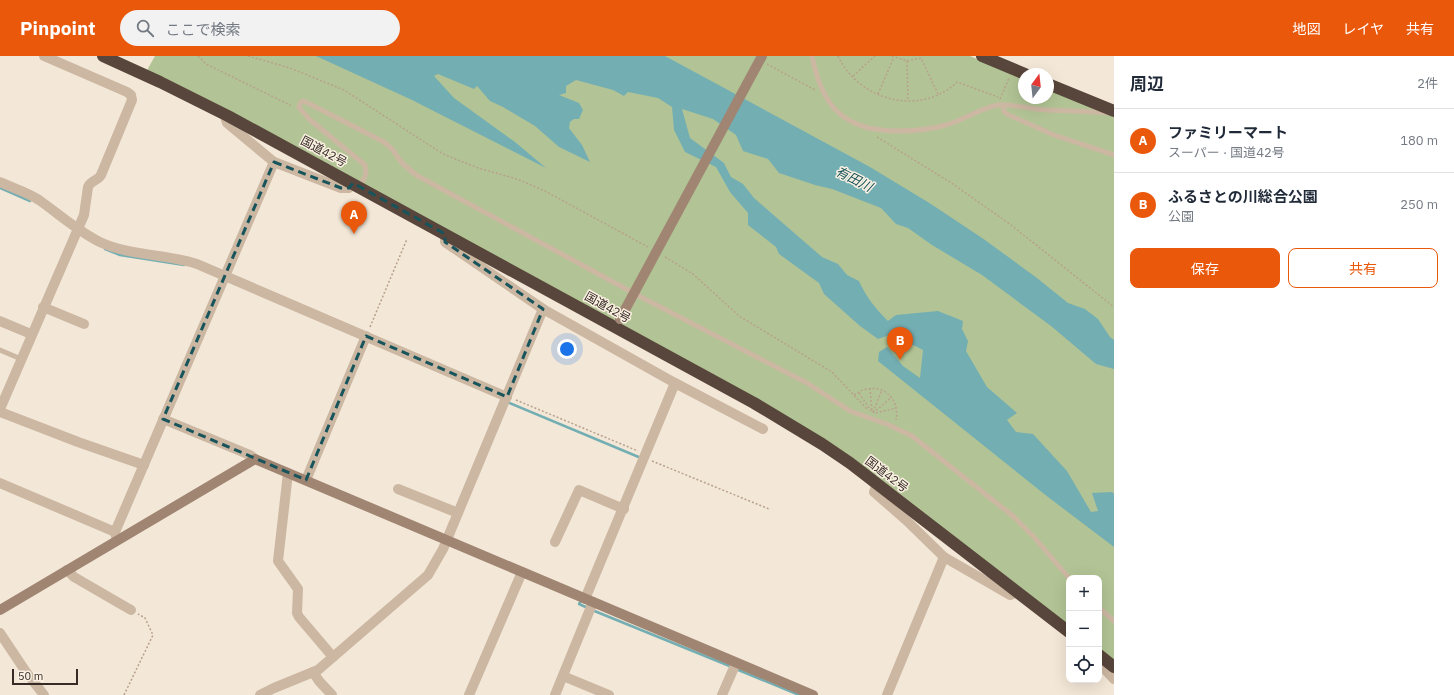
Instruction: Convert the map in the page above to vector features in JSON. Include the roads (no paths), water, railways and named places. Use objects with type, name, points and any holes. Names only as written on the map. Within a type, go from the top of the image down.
[{"type":"highway","name":"国道42号","points":[[103,56],[160,82],[228,116],[445,234],[618,323],[754,403],[822,444],[877,484],[1066,630]]},
{"type":"highway","points":[[982,56],[1018,71]]},
{"type":"highway","points":[[1054,87],[1114,112]]},
{"type":"highway","points":[[1102,657],[1114,667]]},
{"type":"street","points":[[44,56],[127,92],[132,98],[100,178],[90,183],[88,186],[85,210],[0,410],[78,442],[144,465]]},
{"type":"street","points":[[618,323],[764,60]]},
{"type":"street","points":[[228,116],[226,120],[227,123],[274,162],[341,188],[349,188],[356,185]]},
{"type":"street","points":[[116,536],[163,419],[274,162]]},
{"type":"street","points":[[0,182],[35,198],[96,240],[120,250],[191,262],[506,396]]},
{"type":"street","points":[[445,234],[445,242],[543,309],[676,383],[763,429]]},
{"type":"street","points":[[43,307],[84,324]]},
{"type":"street","points":[[260,695],[318,670],[428,575],[447,540],[543,309]]},
{"type":"street","points":[[0,321],[31,334]]},
{"type":"street","points":[[306,480],[366,336]]},
{"type":"street","points":[[555,695],[624,509],[676,383]]},
{"type":"street","points":[[163,419],[813,695]]},
{"type":"street","points":[[0,610],[67,570],[116,536],[255,459]]},
{"type":"street","points":[[288,473],[278,561],[298,589],[297,613],[299,618],[333,657]]},
{"type":"street","points":[[0,483],[116,536]]},
{"type":"street","points":[[877,484],[874,492],[906,520],[944,557],[975,574],[1002,592],[1010,595],[1018,592]]},
{"type":"street","points":[[398,488],[458,513]]},
{"type":"street","points":[[555,542],[579,490],[624,509]]},
{"type":"street","points":[[887,695],[944,557]]},
{"type":"street","points":[[67,570],[74,577],[131,610]]},
{"type":"street","points":[[469,695],[522,572]]},
{"type":"street","points":[[0,633],[26,672],[44,695]]},
{"type":"street","points":[[722,695],[736,663]]},
{"type":"street","points":[[1102,666],[1114,679]]},
{"type":"street","points":[[313,672],[332,695]]},
{"type":"street","points":[[563,676],[609,695]]},
{"type":"lane","points":[[812,56],[819,82],[825,96],[834,108],[847,120],[872,130],[905,131],[939,127],[990,107],[1003,105],[1046,110],[1114,112]]},
{"type":"lane","points":[[356,185],[366,174],[365,165],[302,112],[299,104],[303,101],[370,134],[388,145],[402,163],[416,175],[640,296],[807,383],[850,411],[905,432],[920,442],[1013,516],[1034,537],[1066,575]]},
{"type":"lane","points":[[1003,105],[1004,112],[1009,115],[1054,135],[1114,155]]},
{"type":"lane","points":[[0,350],[21,359]]},
{"type":"lane","points":[[1102,611],[1114,621]]},
{"type":"water","name":"有田川","points":[[316,56],[665,56],[870,167],[931,204],[985,240],[1068,303],[1085,309],[1098,319],[1110,337],[1114,340],[1114,369],[1096,364],[1051,326],[982,275],[932,245],[908,228],[896,224],[881,208],[832,189],[779,173],[768,159],[743,151],[736,135],[713,119],[682,109],[690,138],[724,163],[731,177],[743,184],[754,198],[822,257],[838,264],[847,275],[859,281],[879,312],[888,321],[896,315],[938,311],[963,321],[962,329],[968,341],[966,351],[987,387],[1017,413],[1007,420],[1016,432],[1033,434],[1067,471],[1091,512],[1098,511],[1092,493],[1112,492],[1114,494],[1114,547],[1048,497],[878,361],[879,352],[887,347],[903,366],[920,378],[923,350],[909,343],[902,333],[895,333],[878,339],[860,326],[824,294],[819,283],[779,254],[776,247],[748,225],[748,213],[730,192],[716,167],[685,152],[674,130],[672,107],[658,98],[628,92],[624,96],[613,90],[576,80],[566,86],[566,93],[559,95],[579,103],[583,110],[579,119],[574,119],[570,122],[569,128],[582,145],[590,162],[559,147],[535,126],[490,101],[477,86],[474,89],[438,74],[434,76],[454,98],[515,142],[546,168],[412,100]]},
{"type":"waterway","points":[[0,188],[30,201]]},
{"type":"waterway","points":[[105,249],[120,255],[184,265]]},
{"type":"waterway","points":[[507,402],[641,458]]},
{"type":"waterway","points":[[582,599],[579,604],[588,608]]},
{"type":"waterway","points":[[592,610],[732,667]]},
{"type":"waterway","points":[[736,669],[799,695]]},
{"type":"place","name":"ファミリーマート","points":[[354,234]]},
{"type":"place","name":"ふるさとの川総合公園","points":[[900,360]]}]
